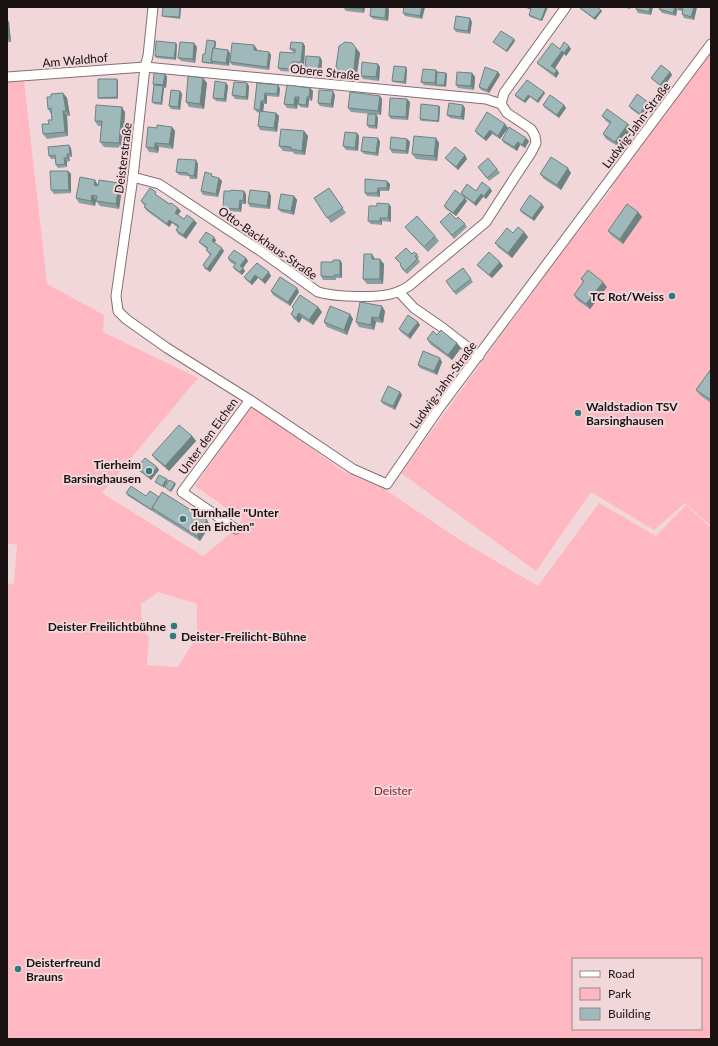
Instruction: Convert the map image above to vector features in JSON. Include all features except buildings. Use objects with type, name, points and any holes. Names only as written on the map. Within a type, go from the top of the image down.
[{"type":"street","name":"Deisterstraße","points":[[118,311],[116,296],[133,177],[153,7]]},
{"type":"street","points":[[502,104],[504,93],[566,7]]},
{"type":"street","name":"Ludwig-Jahn-Straße","points":[[118,311],[126,320],[167,348],[250,400],[353,469],[387,484],[440,407],[711,44]]},
{"type":"street","name":"Am Waldhof","points":[[7,78],[145,67]]},
{"type":"street","name":"Obere Straße","points":[[145,67],[486,99],[502,104]]},
{"type":"street","name":"Otto-Backhaus-Straße","points":[[133,177],[159,184],[262,252],[318,292],[326,295],[389,295],[399,292],[409,286],[486,222],[531,153],[536,143],[535,136],[531,129],[507,113],[502,104]]},
{"type":"street","points":[[399,292],[414,308],[479,356]]},
{"type":"street","name":"Unter den Eichen","points":[[236,529],[182,492],[250,400]]},
{"type":"green space","name":"Waldstadion TSV Barsinghausen","points":[[711,52],[711,526],[685,503],[654,530],[591,492],[536,571],[401,473],[567,245],[612,189],[609,187]]},
{"type":"green space","name":"Deister","points":[[24,81],[47,284],[104,315],[103,332],[198,378],[102,493],[203,556],[236,529],[242,519],[195,486],[251,405],[343,471],[384,489],[460,540],[538,586],[599,503],[656,536],[686,505],[711,528],[711,1039],[7,1039],[7,585],[14,583],[17,545],[7,543],[7,82]],"holes":[[[158,592],[197,604],[197,636],[178,667],[147,665],[149,637],[142,630],[141,604]]]},
{"type":"place","name":"TC Rot/Weiss","points":[[672,296]]},
{"type":"place","name":"Waldstadion TSV Barsinghausen","points":[[578,413]]},
{"type":"place","name":"Tierheim Barsinghausen","points":[[149,471]]},
{"type":"place","name":"Turnhalle \"Unter den Eichen\"","points":[[183,519]]},
{"type":"place","name":"Deister Freilichtbühne","points":[[174,626]]},
{"type":"place","name":"Deister-Freilicht-Bühne","points":[[173,636]]},
{"type":"place","name":"Deisterfreund Brauns","points":[[18,969]]}]
